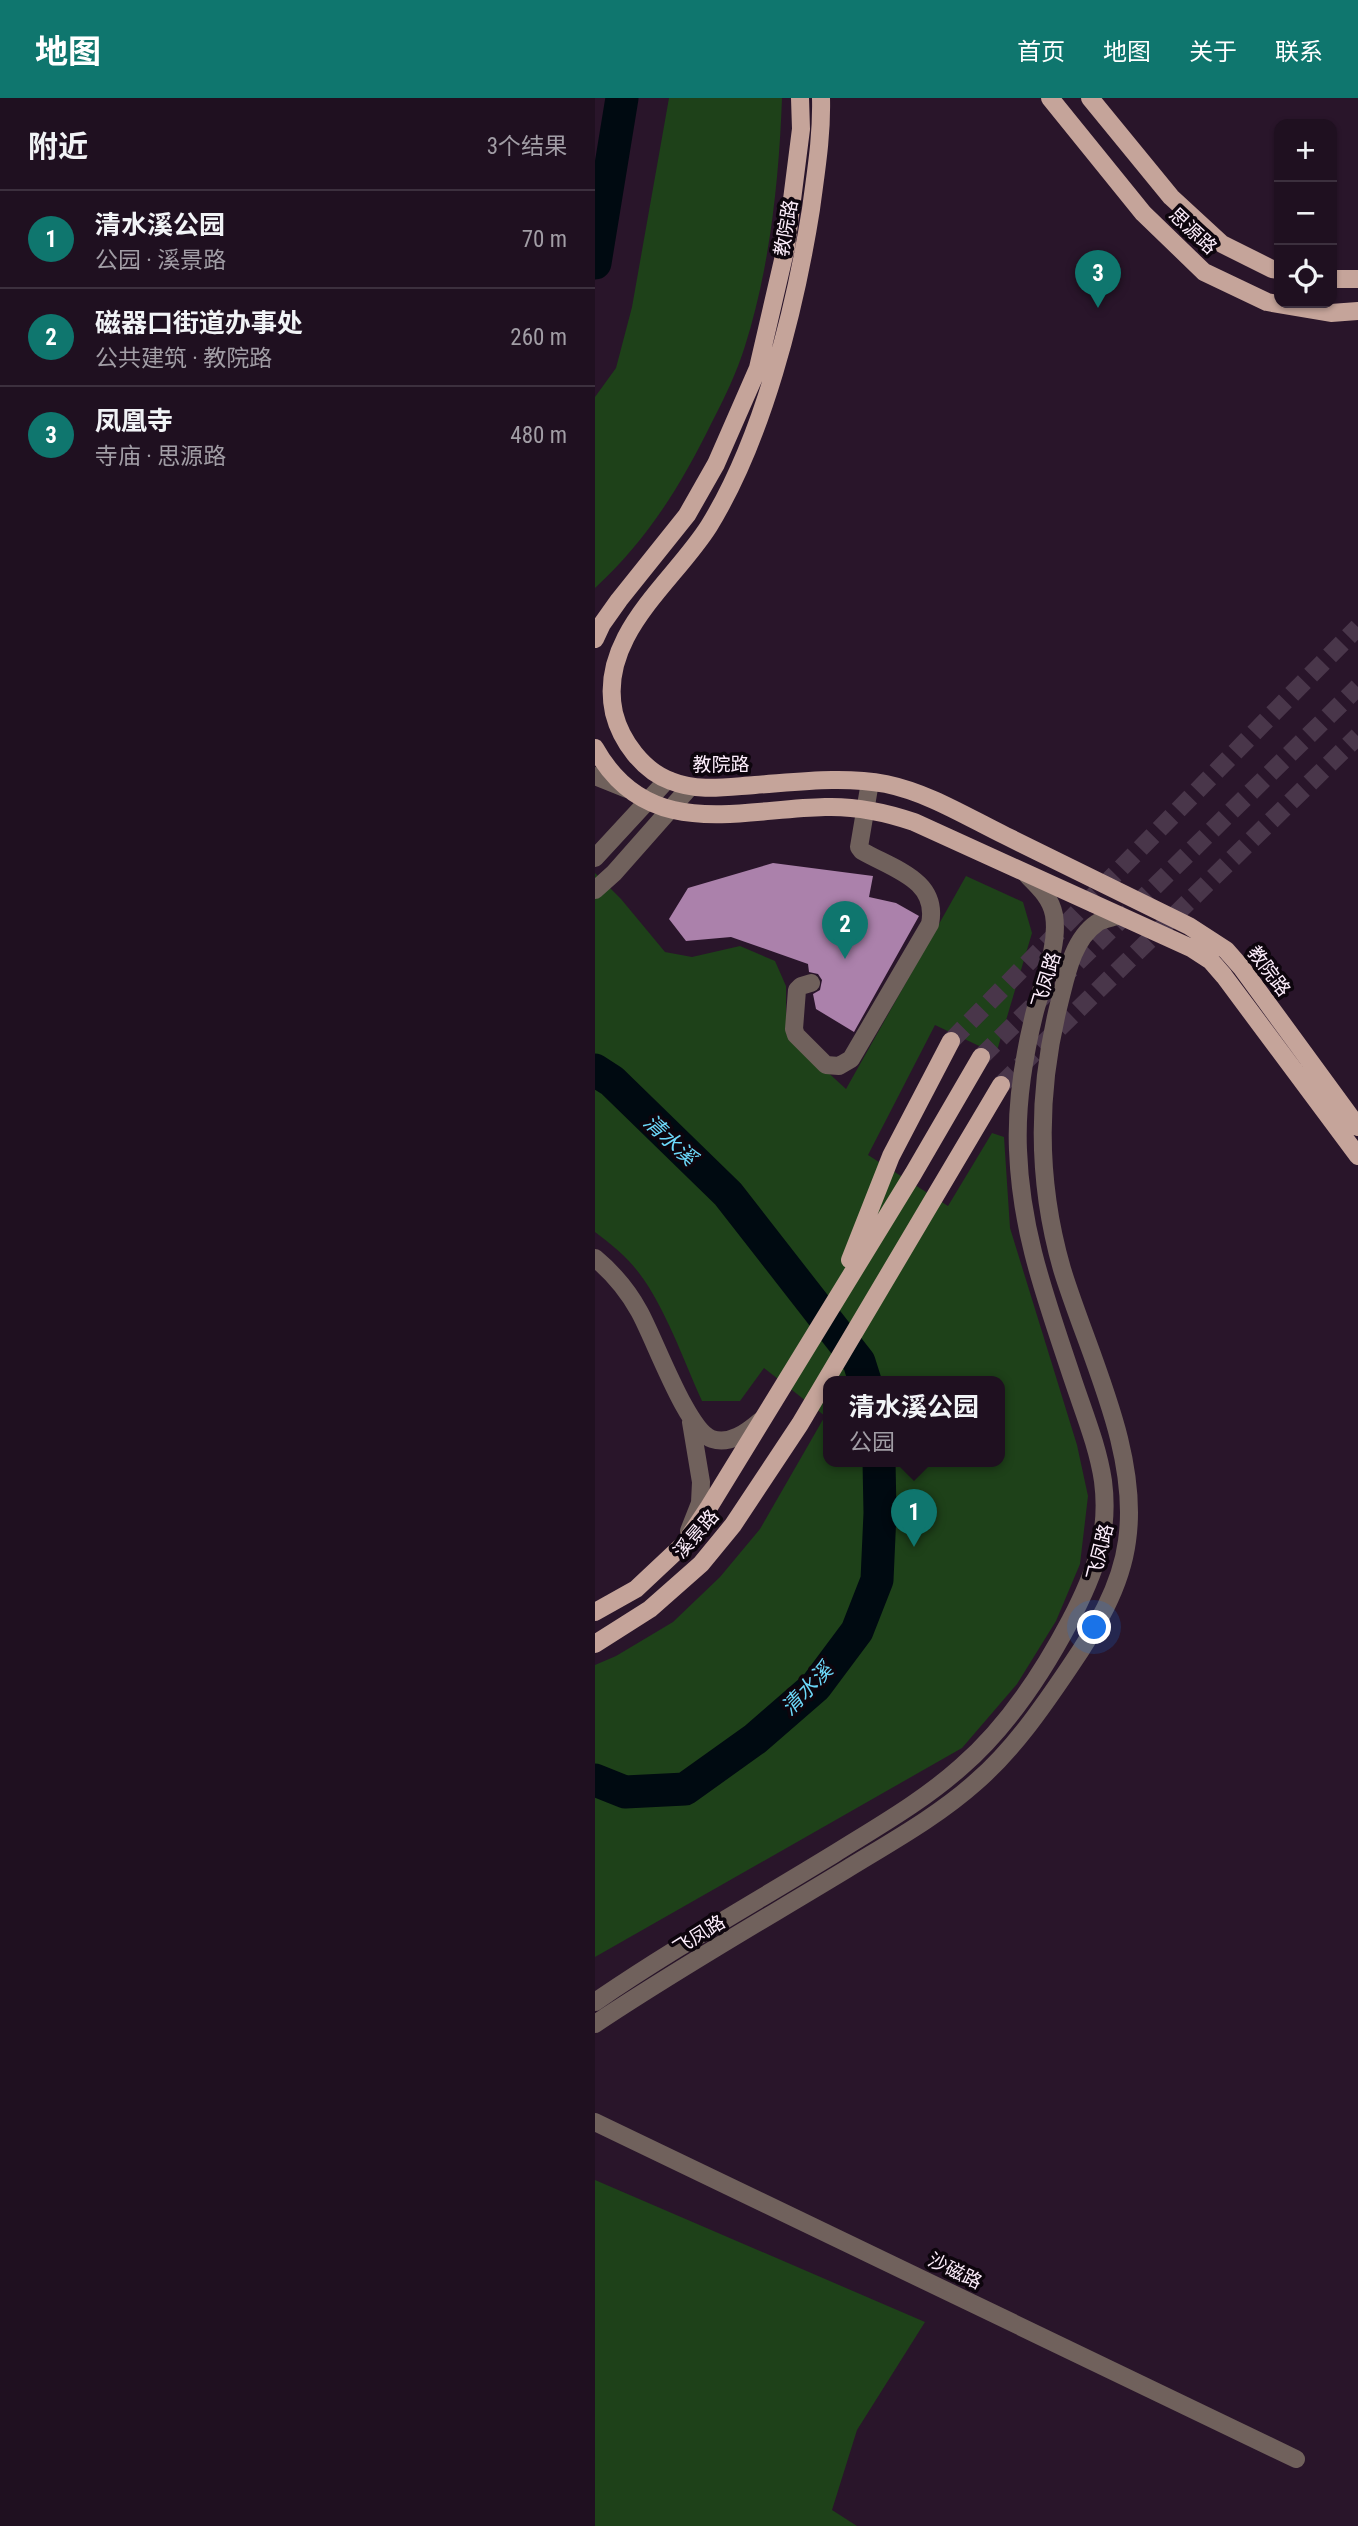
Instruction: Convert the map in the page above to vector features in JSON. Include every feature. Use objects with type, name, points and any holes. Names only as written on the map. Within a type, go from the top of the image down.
[{"type":"main road","name":"教院路","points":[[595,639],[613,608],[687,515],[716,464],[758,368],[786,247],[801,129],[800,98]]},
{"type":"main road","name":"教院路","points":[[821,98],[822,134],[804,252],[775,372],[736,477],[708,528],[638,618],[618,655],[612,693],[619,727],[628,745],[653,772],[667,780],[690,787],[720,788],[824,780],[870,782],[918,793],[1212,939],[1241,967],[1358,1127]]},
{"type":"main road","name":"思源路","points":[[1050,98],[1143,213],[1204,272],[1267,302],[1331,313],[1358,311]]},
{"type":"main road","name":"思源路","points":[[1090,98],[1171,197],[1222,244],[1274,270]]},
{"type":"main road","points":[[1337,279],[1358,279]]},
{"type":"main road","name":"教院路","points":[[595,748],[612,774],[627,789],[648,802],[670,810],[708,814],[827,807],[887,813],[914,822],[1191,948],[1211,961],[1224,976],[1358,1156]]},
{"type":"main road","points":[[833,1302],[891,1156],[951,1041]]},
{"type":"main road","points":[[833,1302],[981,1058]]},
{"type":"main road","name":"溪景路","points":[[829,1376],[1001,1085]]},
{"type":"main road","name":"溪景路","points":[[595,1612],[636,1589],[685,1543],[833,1302]]},
{"type":"main road","name":"溪景路","points":[[595,1644],[650,1609],[701,1564],[733,1525],[823,1385]]},
{"type":"street","points":[[595,776],[627,789]]},
{"type":"street","points":[[596,857],[667,780]]},
{"type":"street","points":[[811,983],[797,990],[794,1028],[799,1040],[826,1065],[839,1066],[851,1059],[891,981],[930,924],[932,906],[921,884],[859,847],[870,782]]},
{"type":"street","points":[[595,890],[614,873],[690,787]]},
{"type":"street","name":"飞凤路","points":[[595,2001],[888,1820],[962,1767],[994,1733],[1045,1664],[1094,1572],[1103,1537],[1103,1481],[1095,1447],[1038,1276],[1028,1239],[1021,1194],[1017,1146],[1025,1056],[1053,943],[1055,919],[1052,905],[1044,892],[1027,875]]},
{"type":"street","name":"飞凤路","points":[[595,2024],[898,1837],[976,1783],[1032,1721],[1086,1643],[1106,1606],[1127,1544],[1129,1479],[1121,1444],[1062,1269],[1052,1231],[1045,1190],[1043,1103],[1054,1027],[1073,956],[1084,936],[1098,922],[1117,916]]},
{"type":"street","points":[[595,1258],[625,1288],[640,1312],[690,1418],[703,1435],[714,1440],[728,1440],[743,1434],[763,1418]]},
{"type":"street","points":[[685,1543],[700,1503],[701,1482],[690,1418]]},
{"type":"street","name":"沙磁路","points":[[595,2122],[1296,2459]]},
{"type":"green space","points":[[669,98],[782,98],[772,223],[754,316],[738,366],[721,405],[661,512],[631,551],[595,588],[595,397],[616,368],[632,307]]},
{"type":"green space","points":[[595,873],[621,899],[665,952],[692,957],[740,946],[775,961],[786,986],[786,1034],[846,1089],[966,876],[1023,902],[1032,933],[996,1054],[935,1025],[868,1155],[948,1206],[992,1133],[1004,1137],[1010,1228],[1077,1445],[1088,1496],[1080,1564],[1056,1621],[1017,1684],[962,1748],[595,1957],[595,1665],[616,1656],[673,1622],[720,1577],[760,1529],[823,1419],[823,1467],[1005,1467],[1005,1376],[823,1376],[823,1414],[764,1368],[740,1401],[702,1401],[666,1318],[639,1273],[595,1232]]},
{"type":"green space","points":[[595,2180],[925,2322],[857,2430],[832,2510],[857,2526],[595,2526]]},
{"type":"building","points":[[773,863],[873,876],[869,897],[896,903],[919,916],[854,1032],[816,1009],[813,994],[820,990],[822,980],[818,974],[809,972],[808,964],[731,937],[686,941],[669,919],[688,888]]},
{"type":"waterway","name":"清水溪","points":[[595,263],[622,98]]},
{"type":"waterway","name":"清水溪","points":[[595,1070],[612,1081],[728,1194],[859,1362],[863,1376]]},
{"type":"waterway","name":"清水溪","points":[[595,1780],[625,1792],[685,1789],[755,1739],[816,1686],[857,1631],[877,1580],[879,1467]]},
{"type":"tunnel","points":[[951,1041],[1358,627]]},
{"type":"tunnel","points":[[981,1057],[1358,687]]},
{"type":"tunnel","points":[[1001,1085],[1358,736]]},
{"type":"place","name":"凤凰寺","points":[[1098,308]]},
{"type":"place","name":"磁器口街道办事处","points":[[845,959]]},
{"type":"place","name":"清水溪公园","points":[[914,1547]]}]
